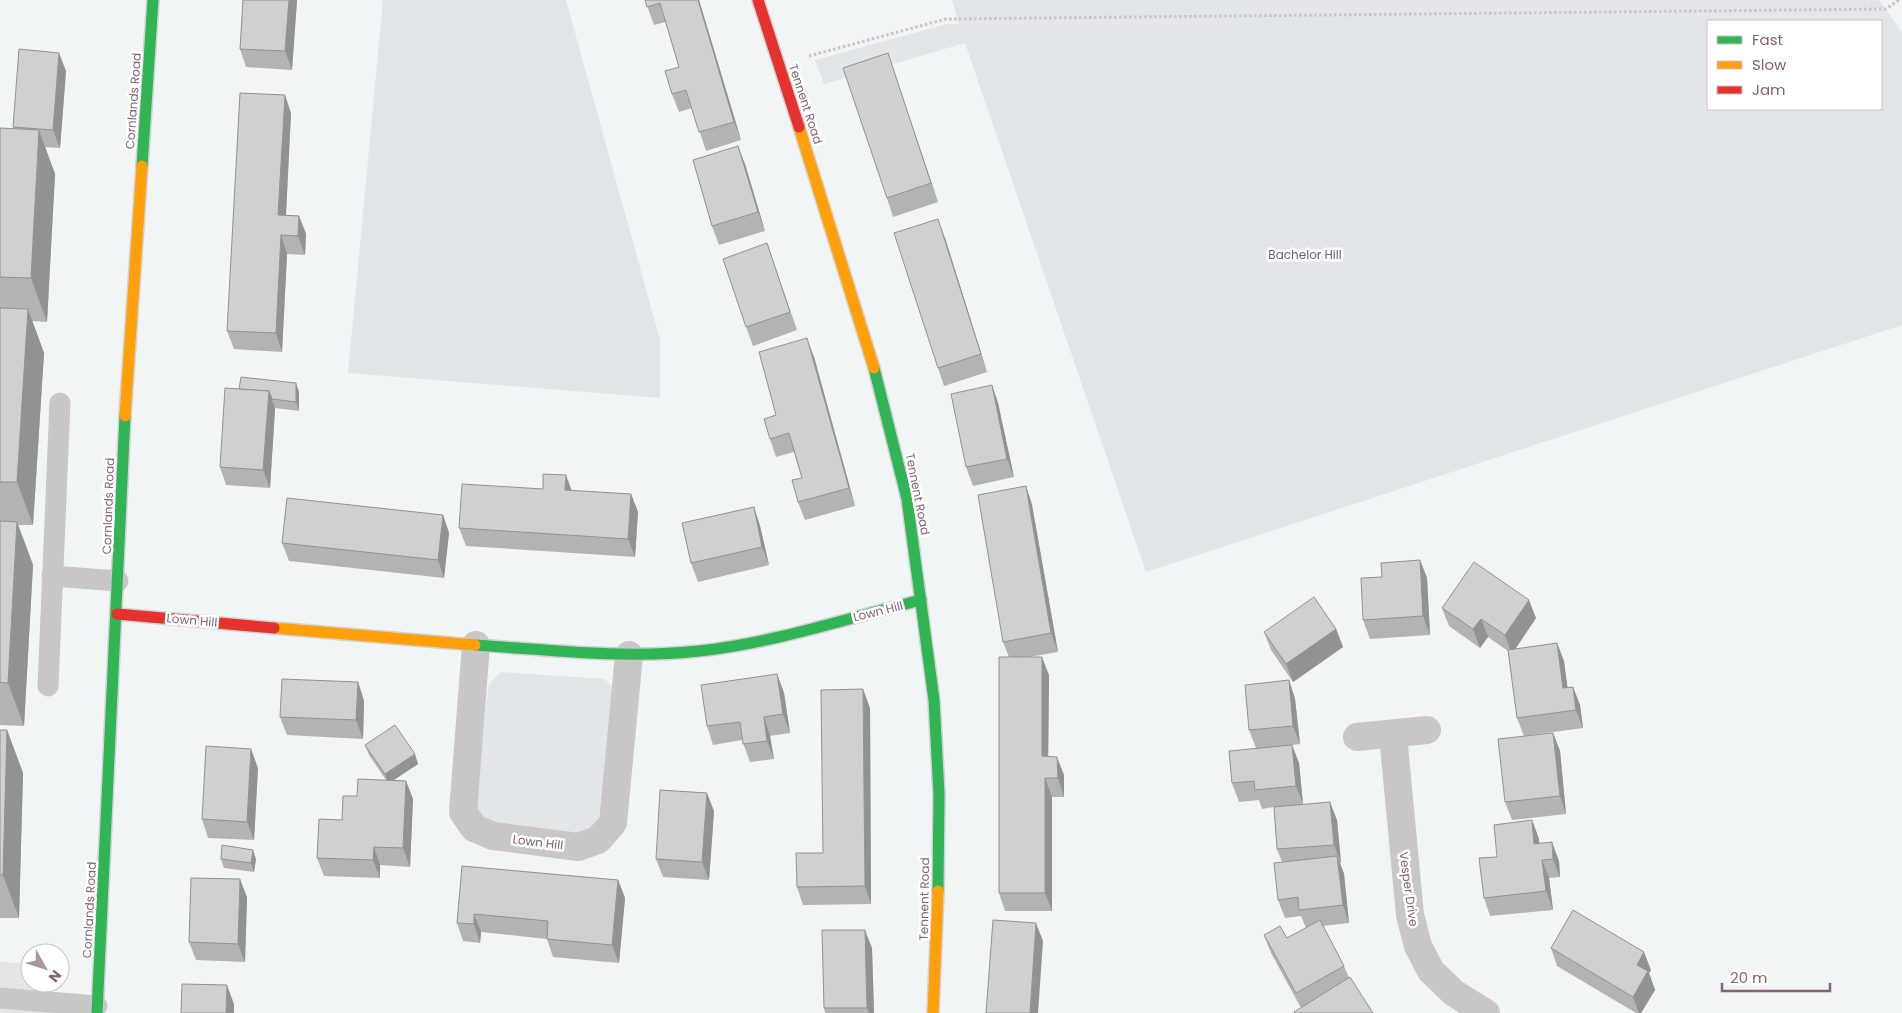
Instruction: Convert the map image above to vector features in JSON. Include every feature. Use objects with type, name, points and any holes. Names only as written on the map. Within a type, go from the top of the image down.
[{"type":"street","name":"Cornlands Road","points":[[97,1009],[125,422],[153,0]]},
{"type":"street","name":"Tennent Road","points":[[758,0],[861,320],[890,425],[907,499],[934,700],[939,794],[938,913],[933,1013]]},
{"type":"street","name":"Lown Hill","points":[[117,614],[476,645],[629,655],[699,651],[759,641],[921,600]]},
{"type":"street","name":"Lown Hill","points":[[476,645],[463,812],[474,828],[493,836],[578,847],[598,840],[612,823],[629,655]]},
{"type":"street","points":[[1358,737],[1427,730]]},
{"type":"street","name":"Vesper Drive","points":[[1393,734],[1410,914],[1418,946],[1431,971],[1454,993],[1486,1013]]},
{"type":"lane","points":[[48,686],[60,402]]},
{"type":"lane","points":[[52,576],[118,581]]},
{"type":"lane","points":[[0,998],[97,1009]]},
{"type":"path","points":[[814,54],[946,19],[1886,9],[1898,0]]},
{"type":"shaded area","points":[[0,962],[20,963],[20,993],[49,993],[48,1013],[0,1013]]},
{"type":"green space","points":[[383,0],[566,0],[660,340],[660,398],[348,373]]},
{"type":"green space","name":"Bachelor Hill","points":[[952,0],[1879,0],[1902,32],[1902,325],[1146,572],[965,43],[824,84],[815,60],[947,24],[959,24]]},
{"type":"green space","points":[[501,672],[605,679],[616,692],[599,824],[584,835],[489,824],[473,809],[489,684]]},
{"type":"building","points":[[243,0],[289,0],[285,51],[240,49]]},
{"type":"building","points":[[645,0],[698,0],[734,122],[699,132],[686,90],[672,94],[665,71],[679,67],[660,3],[647,7]]},
{"type":"building","points":[[19,49],[59,53],[53,130],[13,127]]},
{"type":"building","points":[[888,53],[931,183],[887,198],[843,68]]},
{"type":"building","points":[[240,93],[285,95],[278,215],[299,216],[298,236],[281,235],[276,333],[227,331]]},
{"type":"building","points":[[0,128],[39,130],[31,278],[0,277]]},
{"type":"building","points":[[738,146],[758,212],[712,226],[693,160]]},
{"type":"building","points":[[938,219],[981,354],[938,368],[894,233]]},
{"type":"building","points":[[767,243],[790,312],[746,327],[723,259]]},
{"type":"building","points":[[0,308],[28,309],[17,482],[0,482]]},
{"type":"building","points":[[807,338],[849,488],[798,502],[792,480],[802,478],[789,433],[770,439],[764,419],[776,415],[759,352]]},
{"type":"building","points":[[241,377],[296,383],[296,402],[272,399],[269,391],[239,389]]},
{"type":"building","points":[[992,385],[1007,459],[966,467],[951,394]]},
{"type":"building","points":[[225,388],[269,391],[263,470],[220,467]]},
{"type":"building","points":[[543,474],[566,475],[565,490],[631,494],[628,539],[459,528],[462,484],[543,489]]},
{"type":"building","points":[[1026,486],[1051,633],[1003,642],[978,495]]},
{"type":"building","points":[[287,498],[443,515],[438,560],[282,543]]},
{"type":"building","points":[[754,507],[762,547],[691,563],[682,523]]},
{"type":"building","points":[[0,521],[17,522],[8,683],[0,682]]},
{"type":"building","points":[[1420,560],[1423,616],[1363,620],[1361,578],[1382,577],[1381,563]]},
{"type":"building","points":[[1474,562],[1529,600],[1505,635],[1481,619],[1473,629],[1442,608]]},
{"type":"building","points":[[1314,597],[1336,629],[1286,664],[1264,632]]},
{"type":"building","points":[[1557,643],[1563,688],[1573,687],[1576,710],[1517,718],[1508,650]]},
{"type":"building","points":[[999,657],[1042,657],[1042,756],[1057,757],[1058,778],[1045,778],[1045,893],[999,893]]},
{"type":"building","points":[[777,674],[783,714],[764,717],[767,741],[743,744],[740,722],[707,726],[701,685]]},
{"type":"building","points":[[282,679],[358,682],[356,720],[280,717]]},
{"type":"building","points":[[1289,680],[1293,726],[1249,730],[1245,685]]},
{"type":"building","points":[[863,689],[865,886],[797,887],[796,853],[823,853],[821,690]]},
{"type":"building","points":[[395,725],[415,754],[385,774],[365,745]]},
{"type":"building","points":[[0,730],[7,730],[3,875],[0,875]]},
{"type":"building","points":[[1553,733],[1560,796],[1505,802],[1498,739]]},
{"type":"building","points":[[1292,745],[1296,786],[1255,790],[1254,781],[1232,783],[1229,751]]},
{"type":"building","points":[[206,746],[251,749],[247,822],[202,819]]},
{"type":"building","points":[[358,779],[406,781],[403,848],[374,847],[373,860],[317,858],[319,819],[342,820],[343,796],[357,796]]},
{"type":"building","points":[[660,790],[707,793],[702,862],[656,859]]},
{"type":"building","points":[[1330,802],[1334,845],[1277,849],[1274,807]]},
{"type":"building","points":[[1532,820],[1534,844],[1552,842],[1553,859],[1542,860],[1546,891],[1484,898],[1479,858],[1497,857],[1494,825]]},
{"type":"building","points":[[222,845],[253,850],[251,863],[221,859]]},
{"type":"building","points":[[1337,856],[1343,905],[1299,910],[1298,897],[1278,900],[1274,863]]},
{"type":"building","points":[[462,866],[618,880],[612,945],[547,939],[548,921],[474,914],[474,924],[457,923]]},
{"type":"building","points":[[191,878],[240,879],[238,944],[189,942]]},
{"type":"building","points":[[1573,910],[1644,952],[1637,965],[1648,971],[1633,997],[1551,948]]},
{"type":"building","points":[[993,920],[1036,923],[1030,1013],[986,1013]]},
{"type":"building","points":[[1320,920],[1344,966],[1296,993],[1264,935],[1280,926],[1287,938]]},
{"type":"building","points":[[822,930],[865,930],[867,1008],[824,1008]]},
{"type":"building","points":[[1350,977],[1373,1013],[1294,1012]]},
{"type":"building","points":[[182,984],[227,985],[226,1013],[181,1013]]},
{"type":"traffic: fast","points":[[142,166],[153,0]]},
{"type":"traffic: fast","points":[[874,368],[907,499],[934,700],[939,794],[938,891]]},
{"type":"traffic: fast","points":[[97,1013],[125,416]]},
{"type":"traffic: fast","points":[[475,645],[615,654],[699,651],[783,636],[921,600]]},
{"type":"traffic: slow","points":[[799,127],[874,368]]},
{"type":"traffic: slow","points":[[125,416],[142,166]]},
{"type":"traffic: slow","points":[[274,628],[475,645]]},
{"type":"traffic: slow","points":[[933,1013],[938,891]]},
{"type":"traffic: jam","points":[[758,0],[799,127]]},
{"type":"traffic: jam","points":[[117,614],[274,628]]}]
